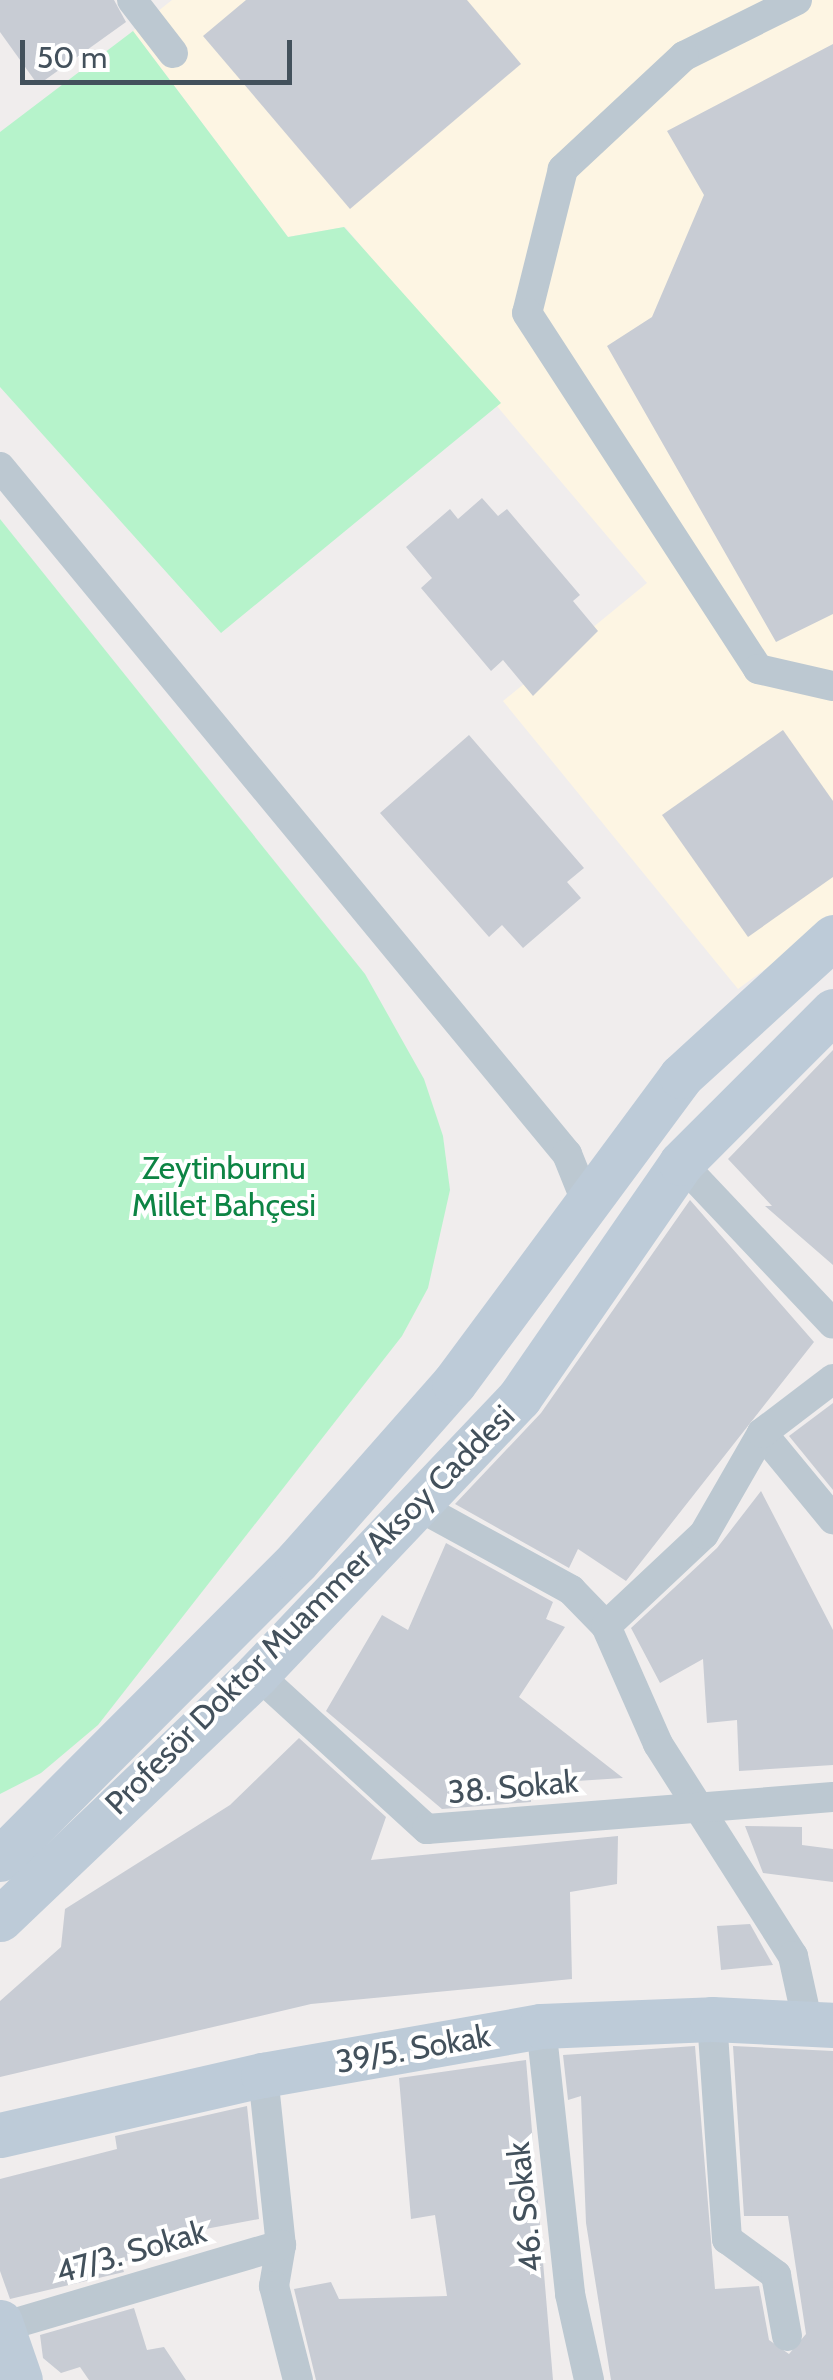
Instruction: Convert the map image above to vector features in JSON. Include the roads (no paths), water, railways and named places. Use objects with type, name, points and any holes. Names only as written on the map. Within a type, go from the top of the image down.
[{"type":"main road","name":"Profesör Doktor Muammer Aksoy Caddesi","points":[[5,1850],[297,1561],[454,1383],[586,1200],[682,1076],[833,937]]},
{"type":"main road","name":"Profesör Doktor Muammer Aksoy Caddesi","points":[[0,1919],[257,1674],[519,1398],[681,1163],[830,1020]]},
{"type":"main road","name":"39/5. Sokak","points":[[0,2135],[263,2075],[540,2026],[712,2019],[820,2025]]},
{"type":"main road","points":[[1,2324],[20,2380]]},
{"type":"street","points":[[132,0],[173,52]]},
{"type":"street","points":[[797,0],[684,56],[563,169],[527,313],[758,669],[833,686]]},
{"type":"street","points":[[0,466],[568,1154],[586,1200]]},
{"type":"street","points":[[681,1163],[833,1324]]},
{"type":"street","points":[[606,1626],[704,1534],[762,1433],[833,1379]]},
{"type":"street","points":[[762,1433],[833,1519]]},
{"type":"street","points":[[416,1505],[571,1590],[606,1626],[658,1744],[793,1956],[820,2025]]},
{"type":"street","name":"38. Sokak","points":[[257,1674],[427,1829],[833,1797]]},
{"type":"street","points":[[712,2019],[727,2239],[776,2275],[787,2336]]},
{"type":"street","name":"46. Sokak","points":[[540,2026],[570,2294],[589,2380]]},
{"type":"street","points":[[263,2075],[281,2244],[274,2286],[298,2380]]},
{"type":"street","name":"47/3. Sokak","points":[[1,2324],[281,2244]]},
{"type":"park label","name":"Zeytinburnu Millet Bahçesi","points":[[224,1188]]}]
